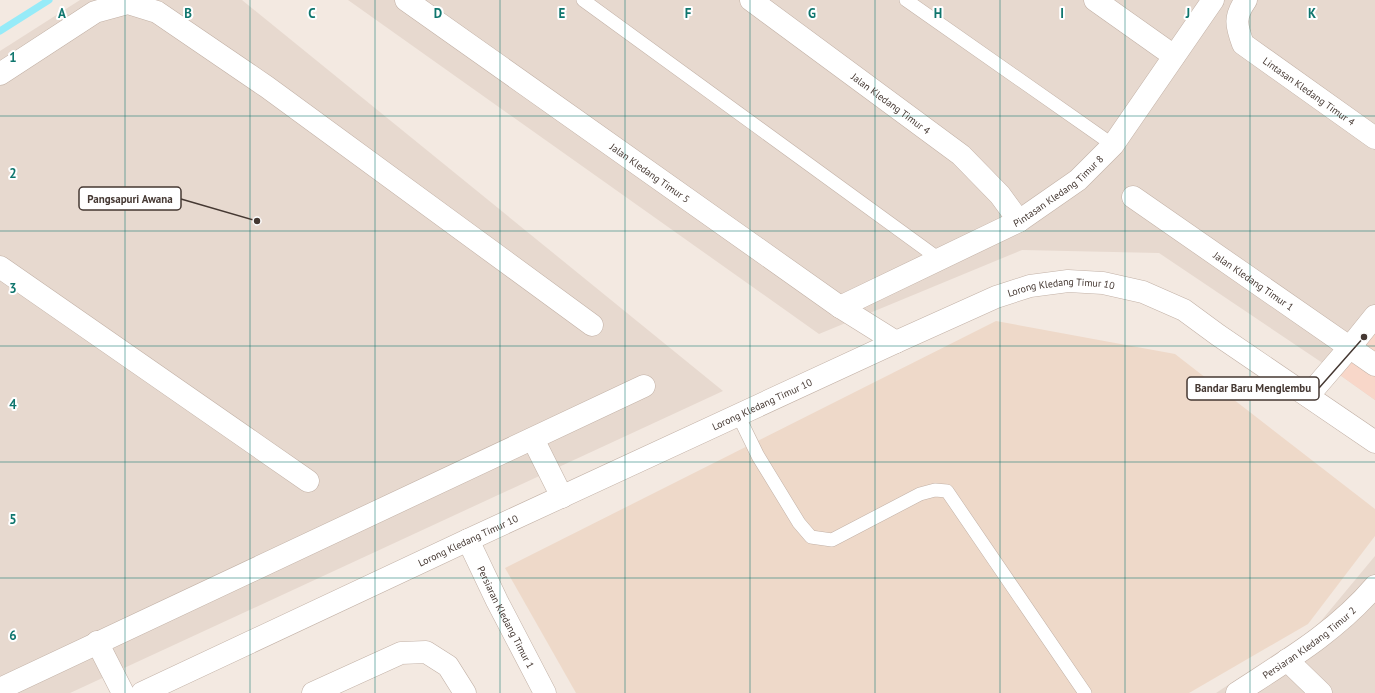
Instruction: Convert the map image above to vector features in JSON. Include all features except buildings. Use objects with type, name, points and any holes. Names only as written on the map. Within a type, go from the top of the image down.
[{"type":"street","name":"Jalan Kledang Timur 5","points":[[406,0],[840,307],[896,342]]},
{"type":"street","name":"Jalan Kledang Timur 4","points":[[751,0],[961,155],[1000,195],[1019,221]]},
{"type":"street","points":[[1095,0],[1174,56]]},
{"type":"street","name":"Pintasan Kledang Timur 8","points":[[840,307],[1019,221],[1078,180],[1113,145],[1213,0]]},
{"type":"street","name":"Lintasan Kledang Timur 4","points":[[1246,0],[1239,10],[1237,28],[1243,44],[1375,138]]},
{"type":"street","points":[[0,74],[95,12],[128,3],[157,12],[273,91],[592,325]]},
{"type":"street","name":"Jalan Kledang Timur 1","points":[[1133,197],[1375,365]]},
{"type":"street","points":[[0,267],[308,481]]},
{"type":"street","name":"Lorong Kledang Timur 10","points":[[142,693],[896,342],[996,297],[1030,286],[1068,281],[1103,283],[1143,292],[1184,310],[1375,442]]},
{"type":"street","points":[[1308,396],[1375,316]]},
{"type":"street","points":[[0,689],[644,386]]},
{"type":"street","points":[[533,438],[562,497]]},
{"type":"street","name":"Persiaran Kledang Timur 1","points":[[468,540],[545,693]]},
{"type":"street","name":"Persiaran Kledang Timur 2","points":[[1237,693],[1324,636],[1360,603],[1375,586]]},
{"type":"street","points":[[98,642],[123,693]]},
{"type":"street","points":[[313,693],[401,654],[426,652],[448,666],[465,693]]},
{"type":"street","points":[[1287,660],[1321,693]]},
{"type":"lane","points":[[583,0],[939,259]]},
{"type":"lane","points":[[906,0],[1113,145]]},
{"type":"lane","points":[[738,415],[758,456],[799,523],[811,537],[832,540],[920,494],[935,490],[947,491],[1085,693]]},
{"type":"shaded area","points":[[80,0],[242,0],[723,391],[70,693],[0,693],[0,51]]},
{"type":"shaded area","points":[[348,0],[1375,0],[1375,400],[1159,253],[1022,250],[819,334]]},
{"type":"shaded area","points":[[1375,307],[1375,400],[1330,368]]},
{"type":"shaded area","points":[[996,321],[1175,354],[1375,509],[1375,536],[1308,624],[1189,693],[576,693],[505,568]]},
{"type":"shaded area","points":[[1375,556],[1375,693],[1216,693],[1316,627]]},
{"type":"waterway","points":[[0,31],[49,0]]},
{"type":"place","name":"Pangsapuri Awana","points":[[257,221]]},
{"type":"place","name":"Bandar Baru Menglembu","points":[[1364,337]]}]
